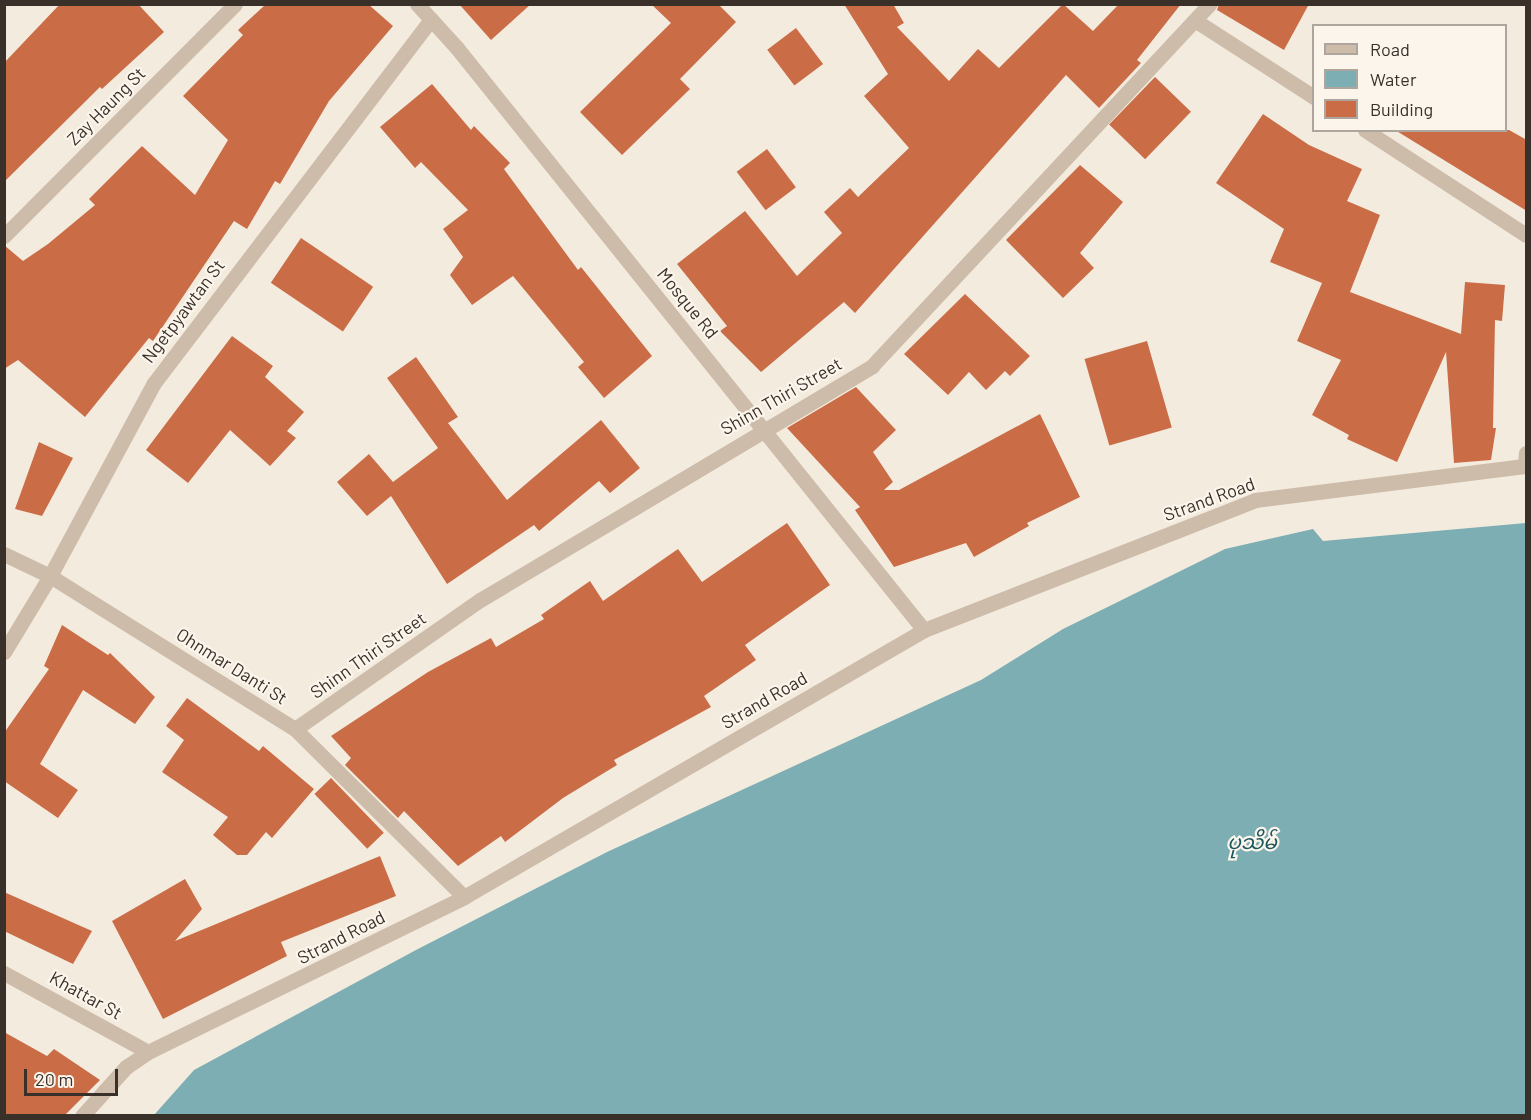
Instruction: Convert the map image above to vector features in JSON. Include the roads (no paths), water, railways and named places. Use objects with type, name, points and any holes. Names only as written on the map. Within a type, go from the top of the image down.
[{"type":"street","name":"Zay Haung St","points":[[4,236],[235,4]]},
{"type":"street","name":"Mosque Rd","points":[[417,4],[764,428],[924,630]]},
{"type":"street","name":"Shinn Thiri Street","points":[[295,729],[480,600],[764,428],[872,366],[1196,21],[1209,4]]},
{"type":"street","name":"Ngetpyawtan St","points":[[4,652],[50,576],[154,383],[431,19]]},
{"type":"street","points":[[1196,21],[1312,96]]},
{"type":"street","points":[[1368,132],[1527,235]]},
{"type":"street","name":"Strand Road","points":[[82,1116],[126,1067],[148,1052],[464,897],[924,630],[1255,500],[1526,461]]},
{"type":"street","name":"Ohnmar Danti St","points":[[4,554],[50,576],[295,729],[464,897]]},
{"type":"street","name":"Khattar St","points":[[4,973],[148,1052]]},
{"type":"water","name":"ပုသိမ်","points":[[1526,523],[1526,1115],[154,1115],[194,1070],[416,950],[607,852],[981,680],[1063,629],[1225,549],[1313,529],[1323,541]]}]
